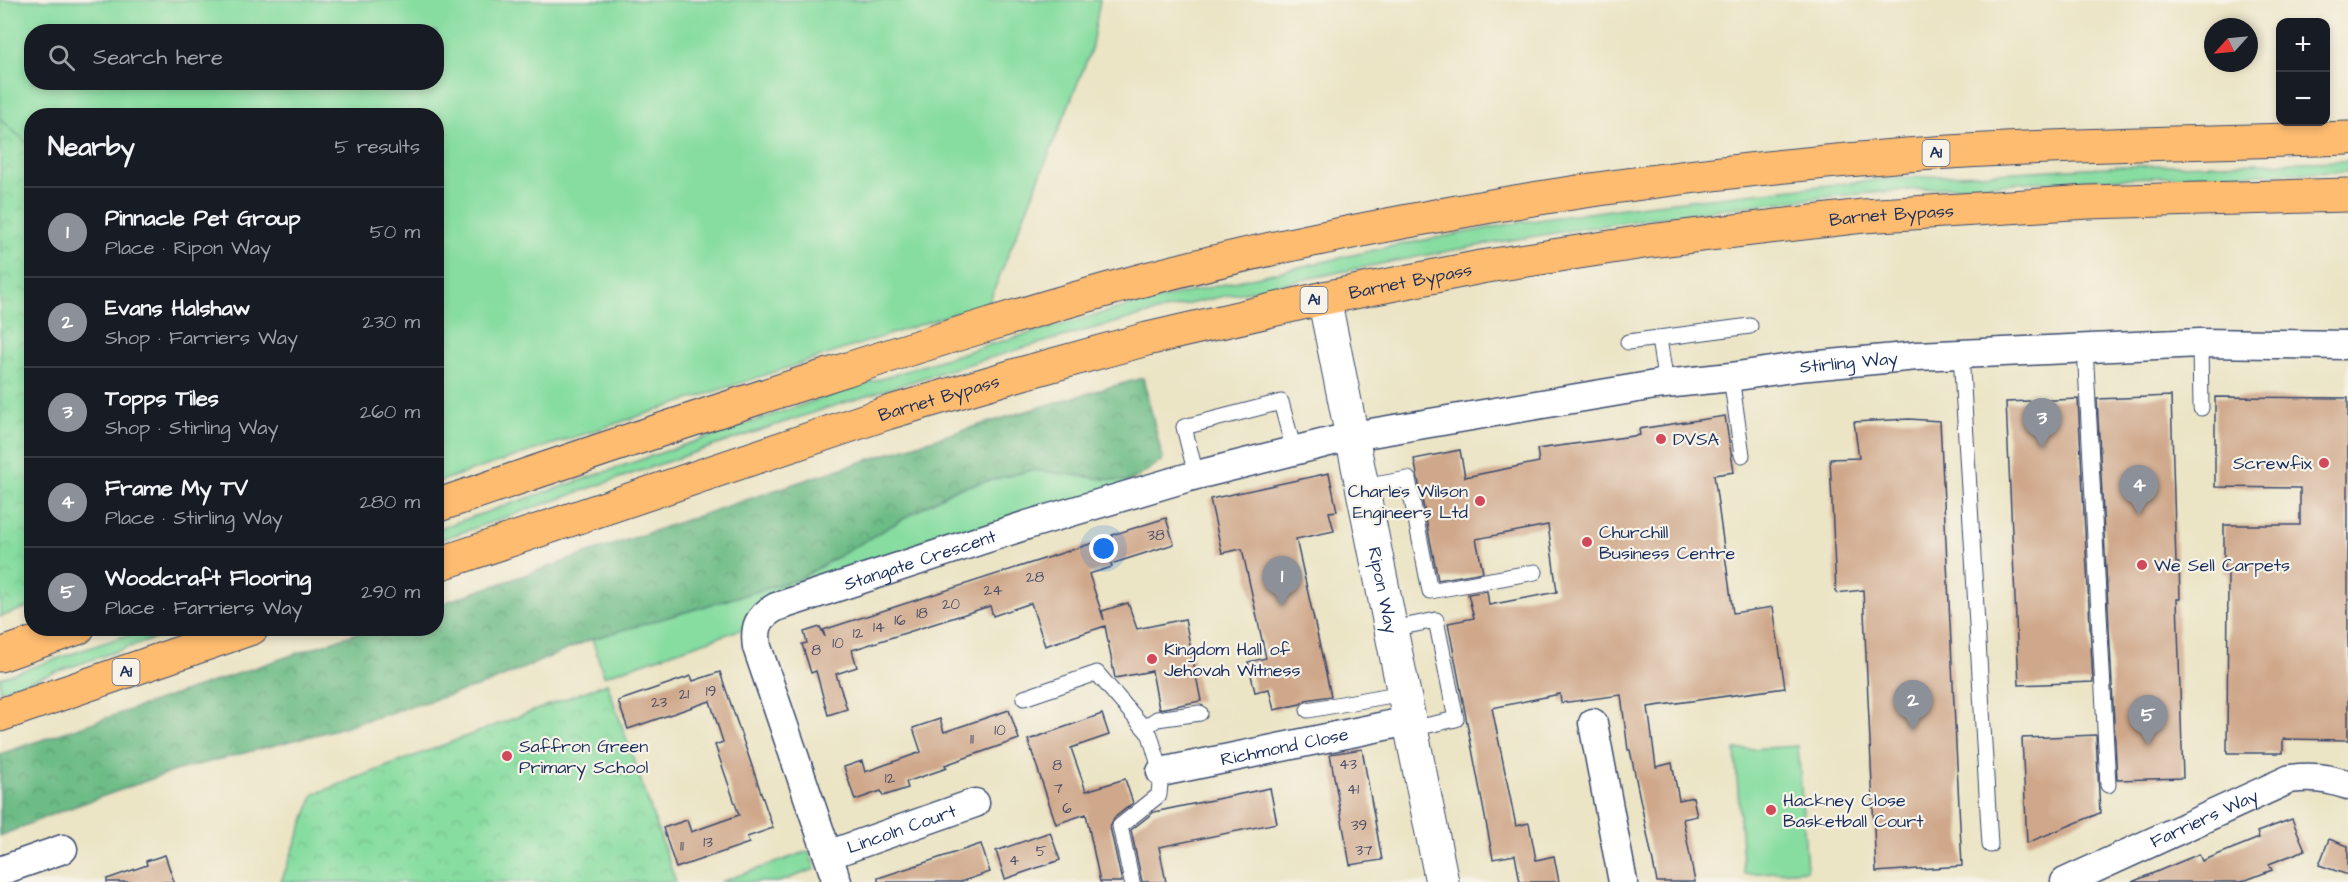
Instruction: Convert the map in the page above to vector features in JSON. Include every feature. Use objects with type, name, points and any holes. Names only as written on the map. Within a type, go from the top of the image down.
[{"type":"highway","name":"A1","points":[[444,503],[649,433],[994,322],[1143,280],[1298,244],[1457,212],[1726,172],[1906,155],[2072,145],[2348,138]]},
{"type":"highway","name":"Barnet Bypass","points":[[444,562],[887,413],[1147,339],[1324,298],[1492,265],[1650,241],[1795,223],[2017,206],[2348,195]]},
{"type":"highway","points":[[0,655],[55,636]]},
{"type":"highway","name":"A1","points":[[0,715],[229,636]]},
{"type":"street","name":"Ripon Way","points":[[1324,298],[1442,882]]},
{"type":"street","name":"Stirling Way","points":[[1353,436],[1666,384],[1731,377],[1798,366],[1961,353],[2085,347],[2200,343],[2348,345]]},
{"type":"street","name":"Stangate Crescent","points":[[837,882],[756,646],[755,632],[758,622],[765,613],[776,607],[1027,525],[1196,475],[1353,436]]},
{"type":"street","name":"Richmond Close","points":[[1161,772],[1408,714]]},
{"type":"street","points":[[1593,723],[1623,882]]},
{"type":"street","name":"Farriers Way","points":[[2065,882],[2289,779],[2310,776],[2328,778],[2348,785]]},
{"type":"street","name":"Lincoln Court","points":[[828,855],[975,803]]},
{"type":"street","points":[[0,872],[63,849]]},
{"type":"lane","points":[[1628,342],[1750,326]]},
{"type":"lane","points":[[1659,339],[1666,384]]},
{"type":"lane","points":[[2200,343],[2201,408]]},
{"type":"lane","points":[[2085,347],[2108,785]]},
{"type":"lane","points":[[1961,353],[1990,845]]},
{"type":"lane","points":[[1731,377],[1742,455]]},
{"type":"lane","points":[[1196,475],[1184,427],[1281,402],[1294,451]]},
{"type":"lane","points":[[1363,487],[1408,479],[1430,591],[1535,572]]},
{"type":"lane","points":[[1308,710],[1408,714],[1456,719],[1436,620],[1392,629]]},
{"type":"lane","points":[[1024,698],[1097,673],[1150,735],[1161,772],[1159,795],[1120,825],[1132,882]]},
{"type":"lane","points":[[1144,728],[1157,719],[1200,713]]},
{"type":"green space","points":[[0,0],[1100,0],[1091,50],[989,302],[444,480],[444,108],[24,108],[24,141],[0,119]]},
{"type":"green space","points":[[0,119],[24,140],[24,608],[0,617]]},
{"type":"green space","points":[[2348,161],[2348,172],[2152,177],[1892,191],[1690,213],[1486,244],[1418,257],[1182,305],[1075,333],[800,417],[444,539],[444,527],[846,390],[985,346],[1128,306],[1388,247],[1516,223],[1646,205],[1884,179],[2125,166]]},
{"type":"green space","points":[[1143,378],[1163,460],[1130,482],[1032,470],[955,489],[799,579],[592,639],[486,684],[326,732],[174,771],[53,814],[0,836],[0,754],[348,636],[444,636],[444,603],[876,457]]},
{"type":"green space","points":[[1032,470],[1130,482],[745,628],[604,676],[592,639],[799,579],[955,489]]},
{"type":"green space","points":[[124,636],[161,636],[0,691],[0,678]]},
{"type":"green space","name":"Saffron Green Primary School","points":[[607,683],[676,882],[281,882],[314,794]]},
{"type":"green space","name":"Hackney Close Basketball Court","points":[[1798,746],[1807,870],[1744,874],[1735,750]]},
{"type":"green space","points":[[809,851],[815,869],[779,882],[720,882]]},
{"type":"building","points":[[2171,396],[2176,563],[2179,563],[2180,599],[2177,599],[2183,778],[2117,780],[2097,399]]},
{"type":"building","points":[[2215,397],[2348,398],[2348,740],[2283,739],[2283,753],[2227,753],[2228,573],[2224,572],[2224,525],[2300,525],[2300,488],[2215,487]]},
{"type":"building","points":[[2078,399],[2093,682],[2019,685],[2006,402]]},
{"type":"building","points":[[1725,416],[1734,472],[1714,475],[1733,613],[1773,607],[1785,688],[1648,707],[1656,767],[1672,763],[1679,800],[1693,797],[1697,816],[1683,819],[1695,882],[1657,882],[1630,750],[1628,750],[1621,695],[1561,703],[1560,694],[1492,708],[1516,826],[1529,823],[1536,860],[1554,856],[1559,882],[1520,882],[1515,855],[1493,859],[1448,623],[1474,618],[1468,594],[1487,591],[1489,605],[1557,592],[1548,525],[1476,539],[1483,572],[1438,580],[1414,459],[1460,450],[1465,477],[1539,462],[1537,449],[1640,435],[1639,429]]},
{"type":"building","points":[[1909,419],[1940,421],[1962,866],[1876,872],[1863,590],[1836,593],[1830,459],[1859,458],[1854,422]]},
{"type":"building","points":[[1329,473],[1337,511],[1329,512],[1334,531],[1296,539],[1331,696],[1306,700],[1300,704],[1274,710],[1269,689],[1255,692],[1248,662],[1266,658],[1242,549],[1222,553],[1210,499]]},
{"type":"building","points":[[1166,518],[1174,544],[1111,564],[1112,567],[1089,574],[1104,620],[1102,611],[1128,603],[1137,629],[1185,619],[1201,701],[1159,709],[1152,671],[1115,678],[1105,626],[1045,646],[1031,603],[993,616],[990,606],[852,650],[857,667],[836,674],[847,709],[828,715],[816,671],[811,673],[802,644],[807,643],[804,632],[820,627],[825,637],[823,630]]},
{"type":"building","points":[[720,672],[773,828],[747,837],[749,843],[676,868],[663,828],[687,820],[691,832],[739,815],[715,745],[723,742],[710,701],[628,729],[618,701],[691,676],[693,681]]},
{"type":"building","points":[[1009,710],[1019,739],[945,765],[947,768],[906,782],[908,788],[883,796],[881,791],[855,800],[844,767],[862,761],[865,772],[921,752],[913,728],[940,719],[944,732]]},
{"type":"building","points":[[1102,714],[1109,735],[1071,748],[1086,791],[1125,779],[1133,803],[1114,818],[1110,827],[1122,882],[1100,882],[1086,814],[1056,824],[1028,740]]},
{"type":"building","points":[[2096,735],[2100,813],[2027,843],[2022,738]]},
{"type":"building","points":[[1362,749],[1382,860],[1350,865],[1330,754]]},
{"type":"building","points":[[1270,788],[1277,823],[1159,847],[1166,882],[1142,882],[1131,830],[1154,812]]},
{"type":"building","points":[[2292,819],[2305,850],[2269,864],[2272,870],[2241,882],[2132,882],[2199,854],[2202,861],[2259,838],[2257,832]]},
{"type":"building","points":[[1050,832],[1060,860],[1005,879],[996,851]]},
{"type":"building","points":[[2329,839],[2348,846],[2348,875],[2319,865]]},
{"type":"building","points":[[981,844],[990,872],[960,882],[878,882],[878,878]]},
{"type":"building","points":[[165,855],[174,882],[107,882],[107,879],[147,865],[146,861]]},
{"type":"place","name":"DVSA","points":[[1661,439]]},
{"type":"place","name":"Topps Tiles","points":[[2042,448]]},
{"type":"place","name":"Screwfix","points":[[2324,463]]},
{"type":"place","name":"Charles Wilson Engineers Ltd","points":[[1480,501]]},
{"type":"place","name":"Frame My TV","points":[[2139,515]]},
{"type":"place","name":"Churchill Business Centre","points":[[1587,542]]},
{"type":"place","name":"We Sell Carpets","points":[[2142,565]]},
{"type":"place","name":"Pinnacle Pet Group","points":[[1282,606]]},
{"type":"place","name":"Kingdom Hall of Jehovah Witness","points":[[1152,659]]},
{"type":"place","name":"Evans Halshaw","points":[[1913,730]]},
{"type":"place","name":"Woodcraft Flooring","points":[[2148,745]]},
{"type":"place","name":"Saffron Green Primary School","points":[[507,756]]},
{"type":"place","name":"Hackney Close Basketball Court","points":[[1771,810]]}]
